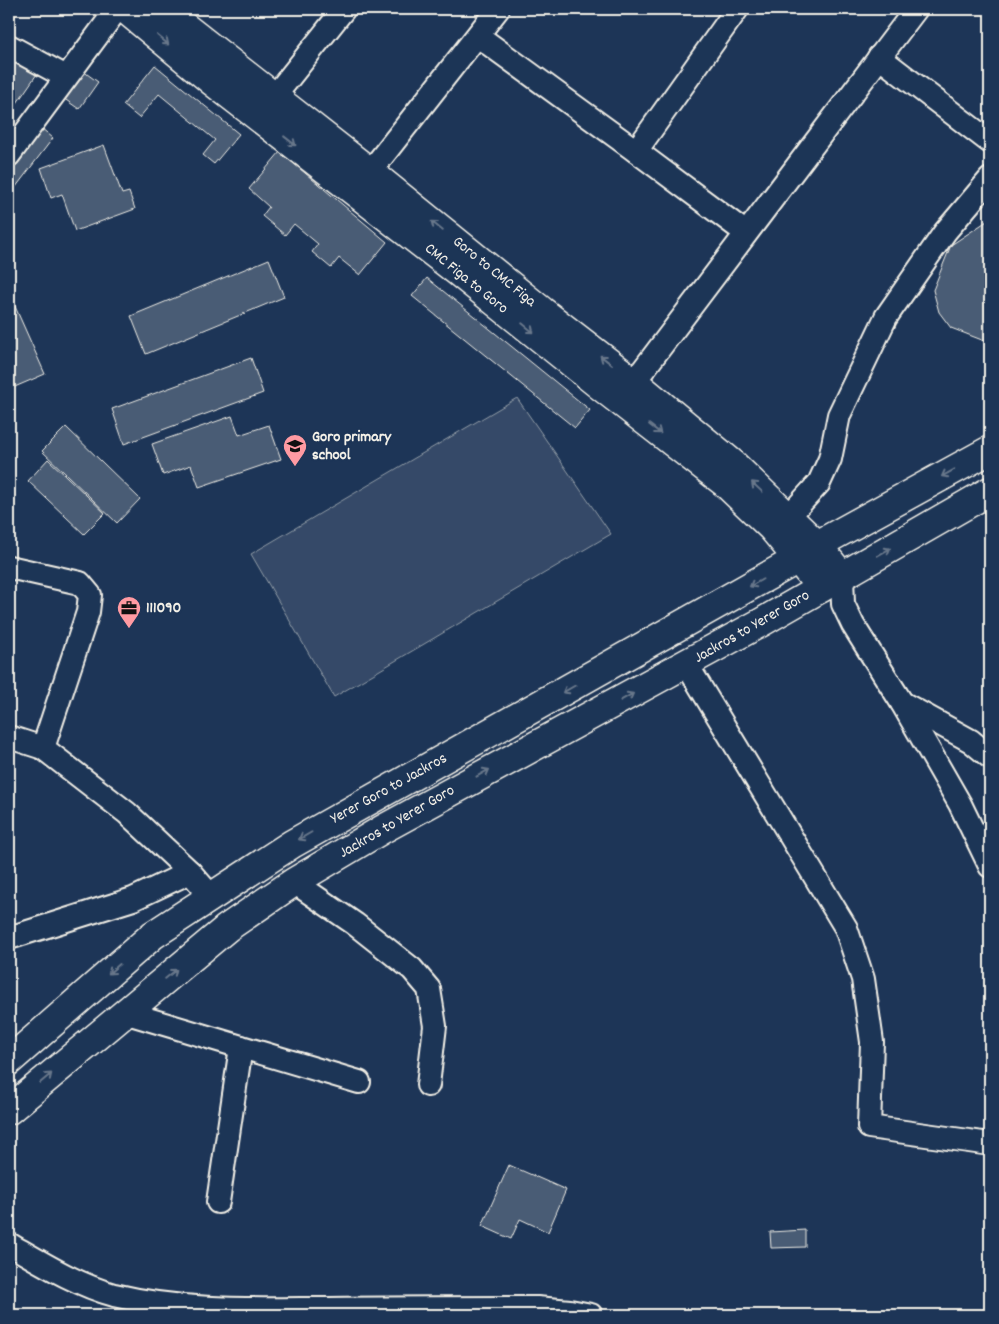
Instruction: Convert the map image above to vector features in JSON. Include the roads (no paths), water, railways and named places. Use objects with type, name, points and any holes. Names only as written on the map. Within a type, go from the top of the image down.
[{"type":"main road","name":"CMC Figa to Goro","points":[[125,9],[213,82],[458,272],[725,484],[780,522],[808,552],[831,582]]},
{"type":"main road","name":"Goro to CMC Figa","points":[[162,9],[229,60],[542,311],[634,382],[733,464],[780,522]]},
{"type":"main road","points":[[213,82],[229,60]]},
{"type":"main road","name":"Yerer Goro to Jackros","points":[[9,1061],[153,935],[292,844],[990,450]]},
{"type":"main road","name":"Jackros to Yerer Goro","points":[[9,1110],[124,1012],[227,928],[294,882],[383,829],[516,755],[687,665],[990,491]]},
{"type":"street","points":[[9,155],[117,9]]},
{"type":"street","points":[[274,97],[344,9]]},
{"type":"street","points":[[370,172],[498,9]]},
{"type":"street","points":[[636,151],[736,9]]},
{"type":"street","points":[[634,382],[916,9]]},
{"type":"street","points":[[478,36],[746,233]]},
{"type":"street","points":[[9,46],[66,77]]},
{"type":"street","points":[[879,57],[990,142]]},
{"type":"street","points":[[780,522],[819,483],[830,459],[839,415],[886,317],[945,232],[990,179]]},
{"type":"street","points":[[9,567],[80,583],[90,595],[88,612],[43,748]]},
{"type":"street","points":[[831,582],[853,625],[902,703],[960,804],[990,866]]},
{"type":"street","points":[[687,665],[846,928],[863,979],[872,1042],[869,1127],[990,1144]]},
{"type":"street","points":[[902,703],[971,741],[990,757]]},
{"type":"street","points":[[9,737],[43,748],[127,813],[190,872],[211,896]]},
{"type":"street","points":[[9,938],[133,899],[190,872]]},
{"type":"street","points":[[294,882],[355,924],[412,969],[429,989],[435,1026],[428,1085]]},
{"type":"street","points":[[124,1012],[358,1082]]},
{"type":"street","points":[[218,1202],[241,1047]]},
{"type":"street","points":[[9,1244],[76,1280],[112,1294],[158,1304],[206,1308],[270,1309],[537,1308],[591,1315]]},
{"type":"place","name":"Goro primary school","points":[[295,467]]},
{"type":"place","name":"111090","points":[[129,629]]}]
